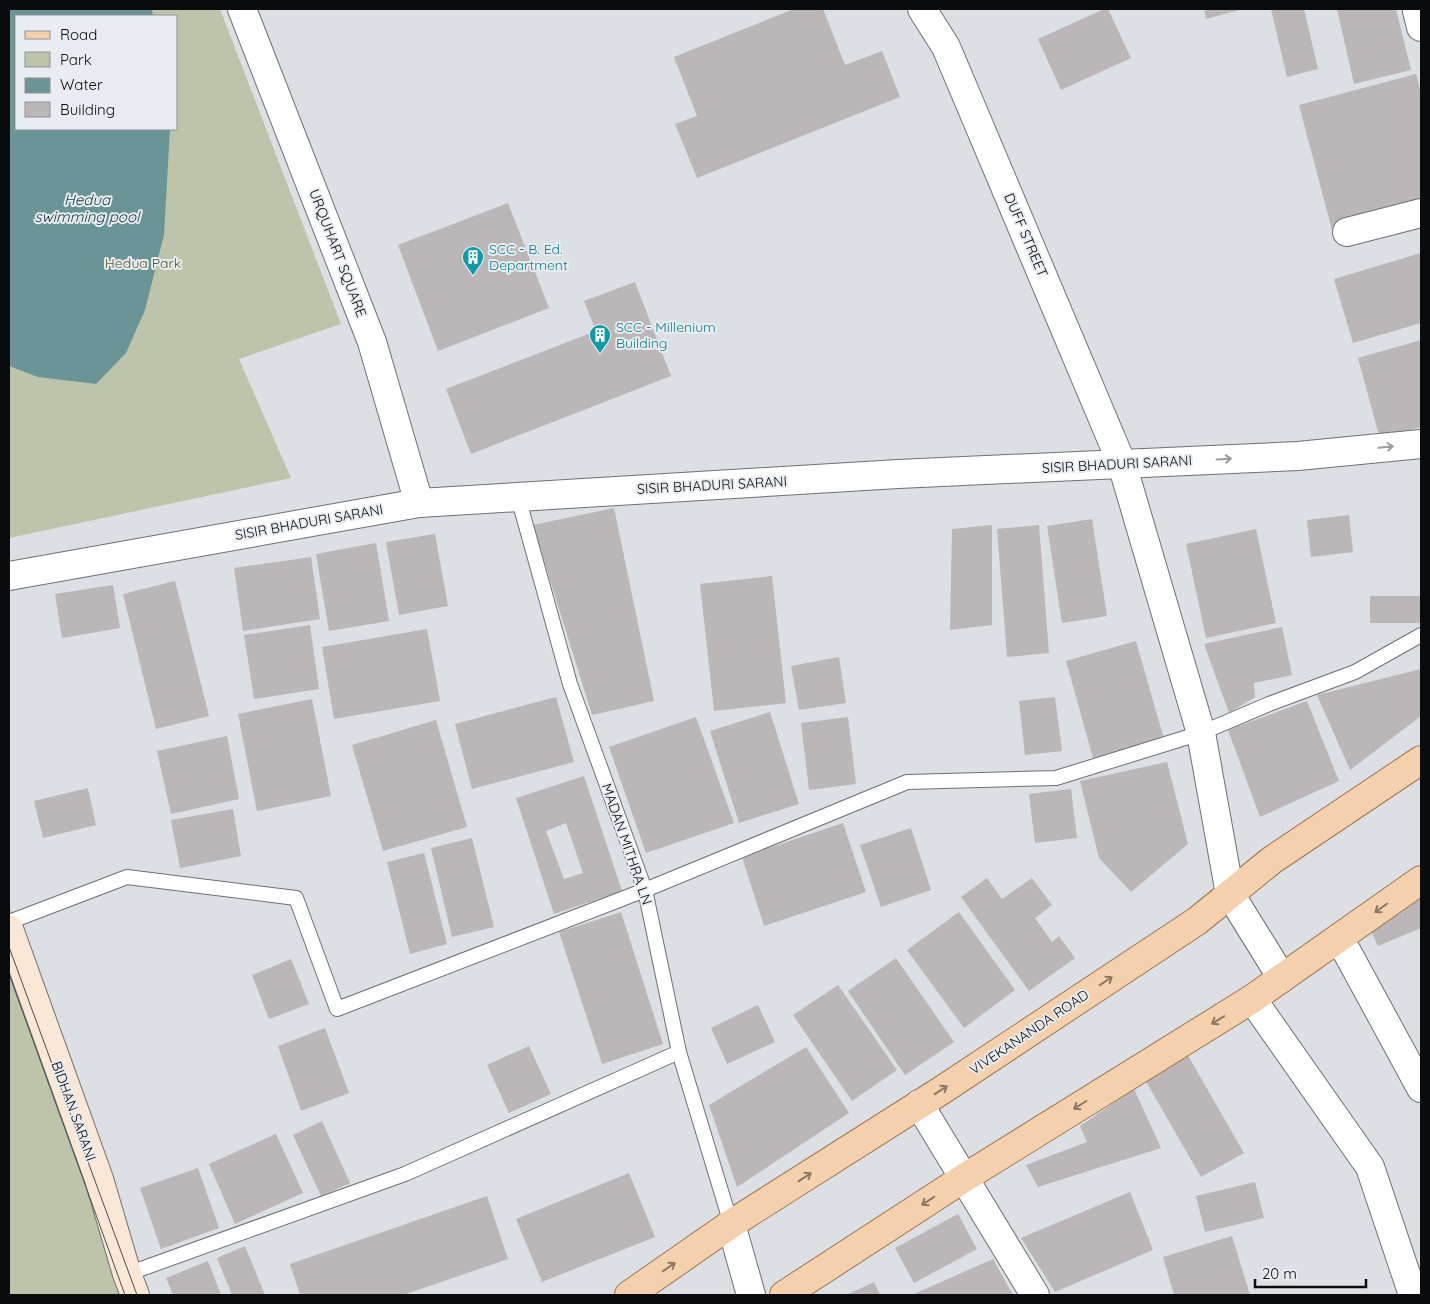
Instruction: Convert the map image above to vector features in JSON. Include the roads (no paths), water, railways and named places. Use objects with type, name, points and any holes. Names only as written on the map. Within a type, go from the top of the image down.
[{"type":"main road","name":"VIVEKANANDA ROAD","points":[[629,1295],[731,1224],[919,1104],[1197,921],[1272,860],[1421,760]]},
{"type":"main road","points":[[784,1295],[964,1178],[1252,999],[1421,880]]},
{"type":"main road","name":"BIDHAN SARANI","points":[[9,929],[99,1179],[131,1284]]},
{"type":"street","name":"URQUHART SQUARE","points":[[242,9],[372,342],[420,503]]},
{"type":"street","name":"DUFF STREET","points":[[922,9],[946,47],[1122,464],[1201,733],[1230,894]]},
{"type":"street","points":[[1346,232],[1421,213]]},
{"type":"street","name":"SISIR BHADURI SARANI","points":[[9,576],[420,503],[889,475],[1298,456],[1421,445]]},
{"type":"street","points":[[1230,894],[1282,978]]},
{"type":"street","points":[[1336,940],[1347,952],[1421,1088]]},
{"type":"street","points":[[1252,999],[1370,1167],[1413,1295]]},
{"type":"street","points":[[919,1104],[1035,1295]]},
{"type":"street","points":[[731,1224],[751,1295]]},
{"type":"lane","name":"MADAN MITHRA LN","points":[[518,497],[570,684],[645,890],[679,1052],[731,1224]]},
{"type":"lane","points":[[9,922],[127,877],[296,898],[337,1009],[645,890],[907,782],[1056,778],[1201,733],[1269,704],[1355,672],[1421,635]]},
{"type":"lane","points":[[131,1284],[405,1174],[679,1052]]},
{"type":"water","name":"Hedua swimming pool","points":[[9,9],[152,9],[153,15],[15,15],[15,130],[170,130],[164,235],[145,310],[126,353],[96,384],[38,377],[9,366]]},
{"type":"tram line","points":[[9,947],[137,1295]]},
{"type":"tram line","points":[[9,974],[125,1295]]},
{"type":"place","name":"SCC - B. Ed. Department","points":[[473,276]]},
{"type":"place","name":"SCC - Millenium Building","points":[[600,354]]},
{"type":"park label","name":"Hedua Park","points":[[143,263]]}]
